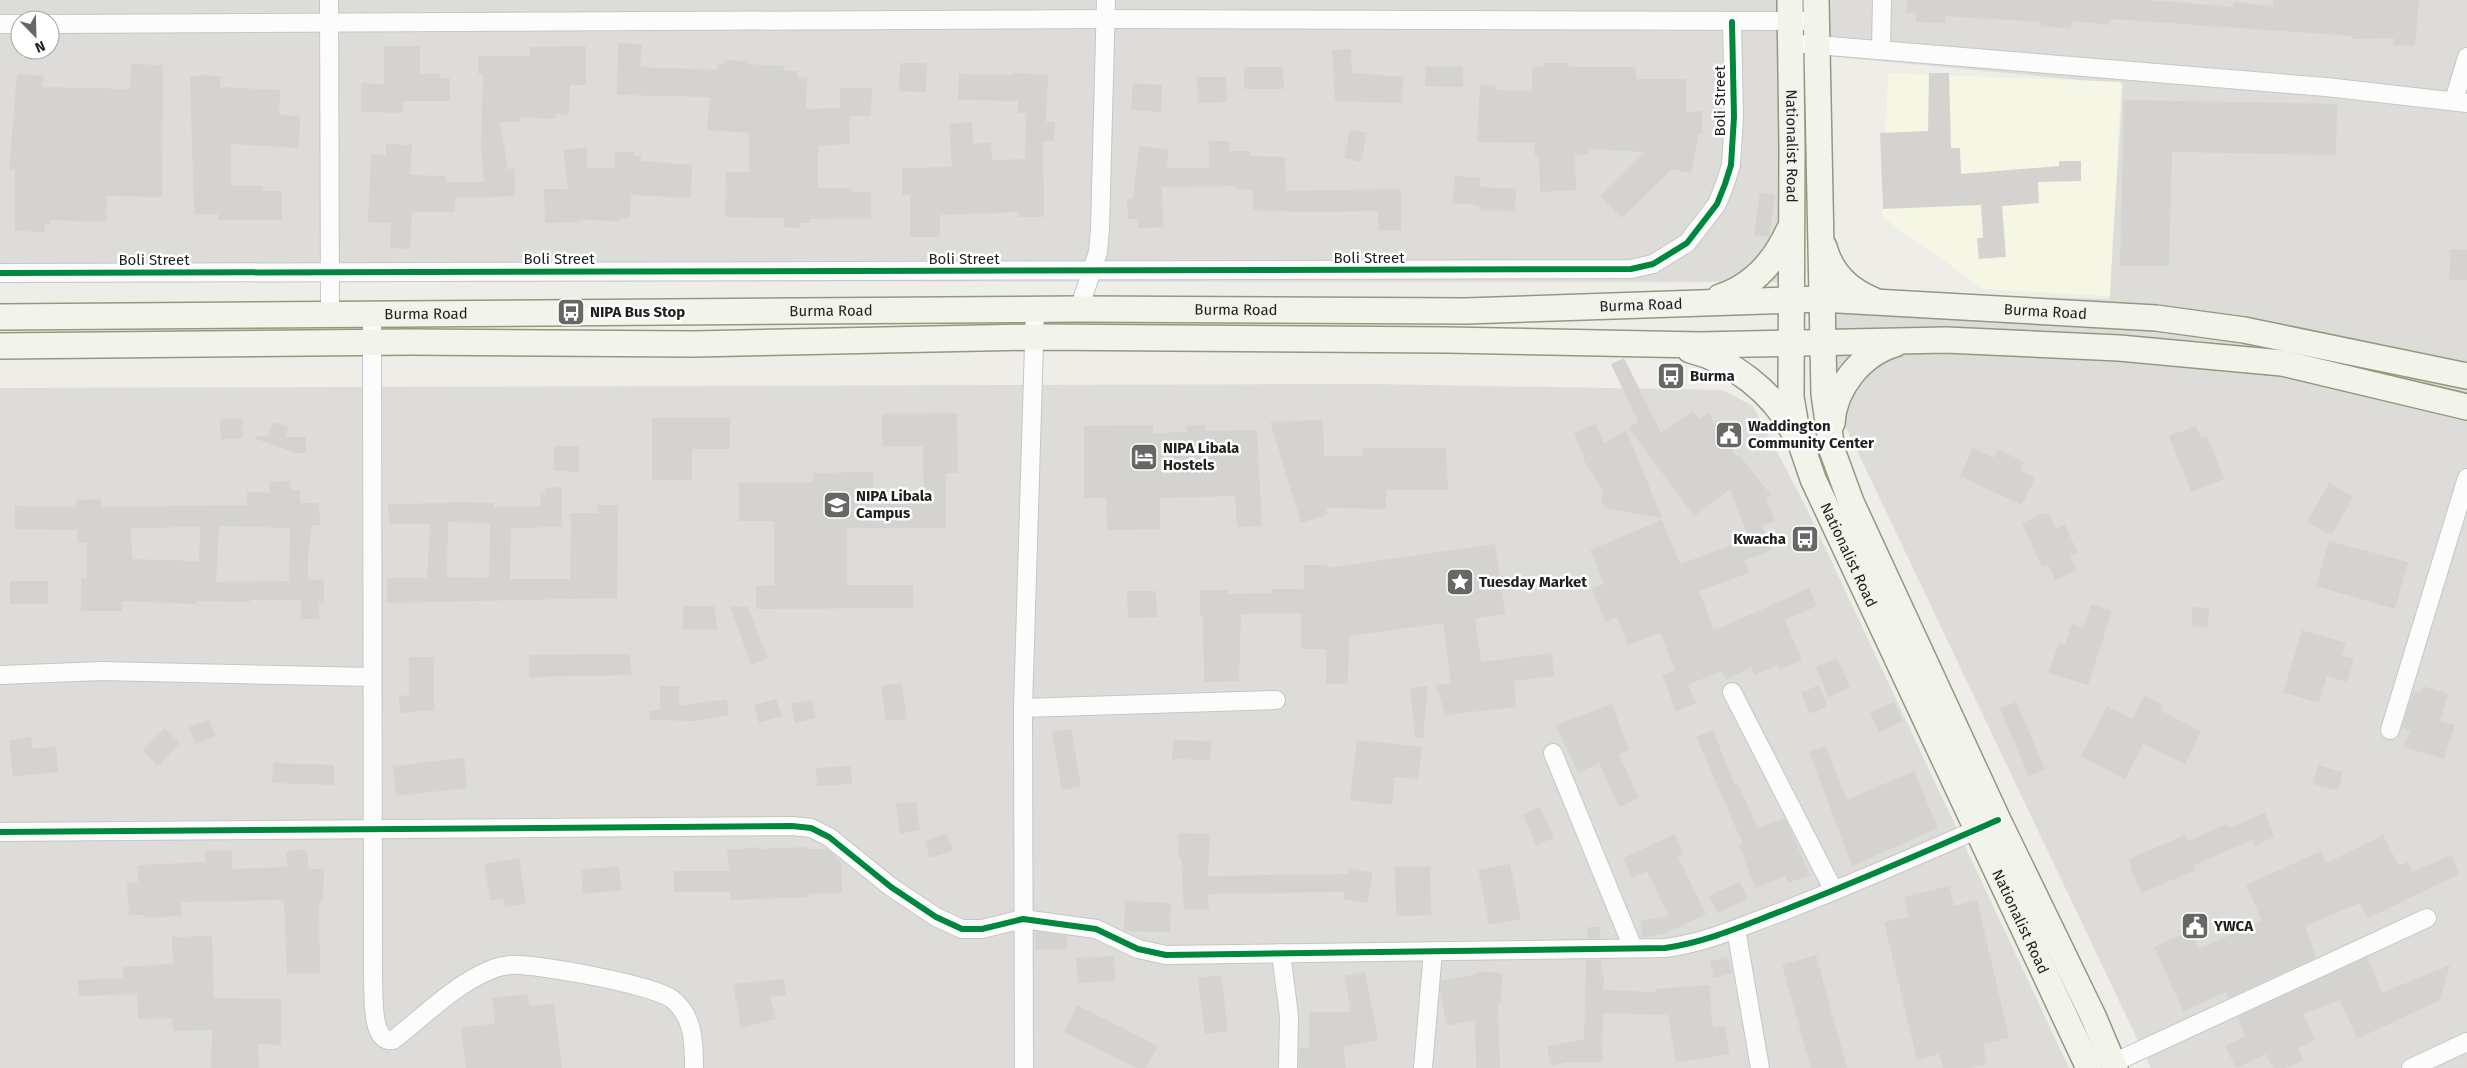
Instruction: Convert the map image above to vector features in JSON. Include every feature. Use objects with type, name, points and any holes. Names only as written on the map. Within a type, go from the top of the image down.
[{"type":"main road","name":"Nationalist Road","points":[[1790,22],[1791,397],[1803,451],[1813,480],[2089,1068]]},
{"type":"main road","name":"Nationalist Road","points":[[1816,22],[1824,397],[1831,441],[1851,502],[1998,820],[2093,1016],[2114,1065]]},
{"type":"main road","points":[[1708,301],[1730,294],[1750,282],[1767,267],[1781,248],[1791,227]]},
{"type":"main road","points":[[1820,235],[1827,258],[1840,279],[1858,294],[1879,302]]},
{"type":"main road","name":"Burma Road","points":[[0,317],[1035,311],[1079,309],[1465,310],[1821,299],[2136,317],[2192,323],[2244,330],[2467,376]]},
{"type":"main road","name":"Burma Road","points":[[0,346],[373,342],[694,344],[1036,337],[1667,344],[1791,344],[1946,340],[2083,346],[2282,363],[2467,407]]},
{"type":"main road","points":[[1831,441],[1832,418],[1839,395],[1850,375],[1866,358],[1885,347],[1907,341]]},
{"type":"main road","points":[[1667,344],[1696,352],[1724,364],[1749,380],[1771,400],[1790,424],[1803,451]]},
{"type":"street","points":[[329,0],[330,314]]},
{"type":"street","points":[[1079,309],[1098,252],[1106,0]]},
{"type":"street","points":[[1880,50],[1882,0]]},
{"type":"street","points":[[60,24],[1104,19],[1816,22],[1880,50],[2326,87],[2460,102],[2467,57]]},
{"type":"street","name":"Boli Street","points":[[0,273],[1091,272],[1631,269],[1653,264],[1688,243],[1717,204],[1731,165],[1734,117],[1732,22]]},
{"type":"street","points":[[1790,22],[1816,22]]},
{"type":"street","points":[[1024,1068],[1023,708],[1036,337],[1035,311]]},
{"type":"street","points":[[372,315],[372,830],[373,977],[376,1026],[381,1037],[388,1041],[393,1040],[466,982],[489,970],[510,965],[529,966],[635,984],[656,990],[672,999],[685,1014],[694,1038],[694,1068]]},
{"type":"street","points":[[2390,730],[2467,478]]},
{"type":"street","points":[[0,675],[102,672],[372,677]]},
{"type":"street","points":[[1732,692],[1834,891]]},
{"type":"street","points":[[1023,708],[1276,700]]},
{"type":"street","points":[[1554,753],[1633,948]]},
{"type":"street","points":[[0,832],[792,826],[811,828],[829,837],[891,887],[936,918],[962,929],[982,929],[1023,919],[1096,929],[1152,953],[1281,953],[1633,948],[1688,945],[1736,929],[1834,891],[1998,820]]},
{"type":"street","points":[[2114,1065],[2427,918]]},
{"type":"street","points":[[1736,929],[1760,1068]]},
{"type":"street","points":[[1423,1068],[1433,951]]},
{"type":"street","points":[[1281,953],[1289,1016],[1288,1068]]},
{"type":"street","points":[[2411,1068],[2467,1042]]},
{"type":"shaded area","points":[[0,0],[2467,0],[2467,1068],[2151,1068],[1831,396],[1835,292],[2109,299],[2123,84],[1783,52],[1778,282],[0,281]]},
{"type":"shaded area","points":[[1888,73],[2121,82],[2110,296],[1984,289],[1882,217]]},
{"type":"shaded area","points":[[1372,384],[1722,390],[1753,406],[1805,505],[2069,1068],[0,1068],[0,388]]},
{"type":"building","points":[[1907,0],[2148,0],[2233,7],[2233,2],[2273,6],[2273,0],[2419,0],[2415,46],[2393,45],[2394,38],[2352,39],[2352,36],[2111,19],[2110,25],[2072,21],[2071,29],[2041,26],[2041,22],[1945,16],[1945,23],[1916,22],[1916,13],[1906,13]]},
{"type":"building","points":[[618,43],[642,44],[640,67],[717,70],[718,64],[724,65],[724,60],[747,61],[747,64],[784,66],[785,71],[797,71],[797,77],[807,78],[806,109],[840,108],[840,88],[872,88],[871,116],[849,116],[850,144],[818,146],[818,188],[852,188],[852,192],[871,192],[871,218],[810,219],[810,223],[800,223],[800,228],[783,227],[784,218],[725,217],[726,172],[749,172],[749,133],[707,130],[710,97],[617,95]]},
{"type":"building","points":[[384,46],[420,46],[420,74],[440,74],[440,78],[450,78],[450,101],[403,101],[403,113],[361,112],[361,83],[384,84]]},
{"type":"building","points":[[586,46],[586,85],[570,85],[569,115],[556,114],[555,119],[519,117],[519,122],[500,122],[508,169],[515,169],[515,196],[455,198],[455,212],[412,212],[410,249],[390,248],[391,223],[368,222],[371,154],[386,155],[386,144],[412,145],[410,175],[446,176],[446,182],[484,182],[481,147],[483,74],[478,74],[478,56],[530,56],[530,47]]},
{"type":"building","points":[[1351,49],[1352,73],[1403,77],[1402,103],[1335,101],[1332,50]]},
{"type":"building","points":[[900,63],[927,63],[926,92],[899,91]]},
{"type":"building","points":[[1543,63],[1569,63],[1569,67],[1636,67],[1636,79],[1686,79],[1686,112],[1702,111],[1702,134],[1699,134],[1691,173],[1672,169],[1622,218],[1600,196],[1645,152],[1589,149],[1589,154],[1575,155],[1576,190],[1540,192],[1539,156],[1535,156],[1534,143],[1477,142],[1480,85],[1496,86],[1496,90],[1532,91],[1532,67],[1543,67]]},
{"type":"building","points":[[131,64],[163,65],[162,197],[107,196],[106,222],[50,220],[50,224],[44,224],[45,232],[15,231],[15,170],[9,170],[17,74],[44,76],[43,87],[130,89]]},
{"type":"building","points":[[1426,66],[1463,67],[1463,87],[1425,86]]},
{"type":"building","points":[[1244,67],[1283,67],[1284,89],[1244,89]]},
{"type":"building","points":[[1013,73],[1048,75],[1046,122],[1055,122],[1054,141],[1043,141],[1044,217],[1019,217],[1019,212],[940,215],[940,237],[910,237],[910,195],[902,195],[902,168],[952,167],[949,124],[972,122],[973,144],[991,142],[992,160],[1025,159],[1026,113],[1018,113],[1018,101],[958,100],[959,74],[1013,75]]},
{"type":"building","points":[[1929,73],[1949,73],[1951,148],[1960,148],[1961,174],[2059,166],[2059,161],[2081,161],[2081,181],[2038,182],[2039,203],[2002,206],[2006,257],[1979,259],[1977,238],[1983,238],[1981,205],[1883,209],[1880,133],[1928,131]]},
{"type":"building","points":[[200,75],[221,76],[220,87],[280,90],[279,115],[300,116],[299,148],[231,144],[231,186],[263,186],[263,191],[282,191],[282,220],[218,220],[218,214],[194,214],[190,77]]},
{"type":"building","points":[[1197,77],[1226,77],[1227,102],[1198,103]]},
{"type":"building","points":[[1133,83],[1162,85],[1161,112],[1131,110]]},
{"type":"building","points":[[2124,100],[2337,104],[2336,155],[2172,152],[2169,266],[2120,266]]},
{"type":"building","points":[[1350,129],[1367,133],[1361,162],[1344,158]]},
{"type":"building","points":[[1209,141],[1229,141],[1229,151],[1250,151],[1250,156],[1285,157],[1286,191],[1401,189],[1401,230],[1378,230],[1378,211],[1304,212],[1253,210],[1253,190],[1236,189],[1236,186],[1162,187],[1163,227],[1138,228],[1137,219],[1128,219],[1127,199],[1133,198],[1139,146],[1169,150],[1167,168],[1209,168]]},
{"type":"building","points":[[587,147],[587,168],[615,168],[615,152],[634,152],[634,156],[641,156],[641,161],[692,165],[691,198],[631,195],[630,218],[619,218],[619,221],[578,220],[579,222],[545,223],[544,189],[568,189],[563,150]]},
{"type":"building","points":[[1455,176],[1480,178],[1479,187],[1516,189],[1515,211],[1479,210],[1479,205],[1452,203]]},
{"type":"building","points":[[1760,193],[1775,195],[1769,237],[1754,235]]},
{"type":"building","points":[[2451,249],[2467,250],[2467,280],[2449,280]]},
{"type":"building","points":[[1624,358],[1661,433],[1693,411],[1699,419],[1708,413],[1737,457],[1739,455],[1771,495],[1766,497],[1775,521],[1762,526],[1772,550],[1744,561],[1749,573],[1699,591],[1714,629],[1718,627],[1718,629],[1809,588],[1817,606],[1785,620],[1802,660],[1780,669],[1778,665],[1755,675],[1751,667],[1726,680],[1721,671],[1688,685],[1696,703],[1676,711],[1662,675],[1675,670],[1660,633],[1628,645],[1617,617],[1605,622],[1592,589],[1604,584],[1590,550],[1662,520],[1680,564],[1749,539],[1730,489],[1694,516],[1629,428],[1638,422],[1611,364]]},
{"type":"building","points":[[957,413],[958,473],[946,473],[946,528],[847,528],[847,585],[913,585],[913,608],[756,609],[756,586],[774,585],[774,521],[739,521],[739,483],[813,482],[813,473],[873,472],[873,504],[924,503],[923,446],[882,446],[882,414]]},
{"type":"building","points":[[242,418],[243,438],[221,440],[220,419]]},
{"type":"building","points":[[652,418],[730,418],[730,449],[692,449],[692,480],[652,480]]},
{"type":"building","points":[[1323,420],[1324,456],[1363,456],[1362,448],[1446,448],[1448,490],[1386,490],[1386,509],[1326,508],[1328,514],[1301,523],[1270,422]]},
{"type":"building","points":[[273,422],[289,427],[285,437],[306,437],[306,453],[296,453],[256,439],[256,436],[268,436]]},
{"type":"building","points":[[1596,424],[1604,444],[1626,430],[1662,518],[1608,509],[1603,505],[1601,498],[1603,490],[1583,459],[1574,433]]},
{"type":"building","points":[[1153,425],[1153,433],[1186,432],[1186,426],[1205,425],[1206,431],[1257,430],[1262,526],[1237,527],[1235,496],[1160,498],[1160,529],[1107,530],[1106,498],[1084,498],[1084,426]]},
{"type":"building","points":[[2196,426],[2201,438],[2207,436],[2224,479],[2191,492],[2169,436]]},
{"type":"building","points":[[554,446],[579,446],[579,472],[554,471]]},
{"type":"building","points":[[1973,448],[1994,458],[1998,449],[2024,462],[2020,470],[2035,478],[2022,505],[1960,476]]},
{"type":"building","points":[[291,481],[291,490],[300,490],[300,503],[319,503],[320,525],[312,525],[308,558],[308,579],[324,580],[324,603],[319,603],[319,619],[301,619],[301,600],[250,600],[250,602],[197,601],[197,604],[123,601],[122,611],[81,611],[81,578],[87,578],[87,542],[77,543],[77,530],[15,529],[15,506],[76,507],[76,500],[101,499],[102,507],[247,505],[247,492],[270,493],[270,482]],"holes":[[[219,526],[290,528],[289,581],[216,582]],[[200,527],[199,561],[132,559],[131,528]]]},
{"type":"building","points":[[2329,483],[2353,497],[2333,533],[2326,533],[2307,522]]},
{"type":"building","points":[[562,487],[562,527],[511,528],[510,579],[570,579],[571,513],[597,513],[597,505],[618,505],[617,598],[387,603],[387,578],[427,578],[430,524],[389,524],[388,504],[451,502],[494,503],[494,507],[540,506],[541,493],[545,493],[545,488]],"holes":[[[448,522],[490,523],[489,578],[447,577]]]},
{"type":"building","points":[[2042,514],[2049,514],[2056,529],[2065,525],[2078,553],[2070,556],[2077,570],[2055,580],[2048,564],[2042,567],[2022,523]]},
{"type":"building","points":[[2329,541],[2408,562],[2395,609],[2316,586]]},
{"type":"building","points":[[1495,544],[1505,614],[1475,618],[1481,662],[1552,653],[1554,676],[1514,681],[1516,707],[1445,715],[1436,685],[1451,683],[1443,623],[1349,636],[1348,684],[1326,684],[1326,649],[1301,649],[1301,613],[1241,614],[1239,681],[1204,682],[1203,615],[1200,615],[1200,590],[1228,590],[1228,594],[1272,593],[1272,589],[1302,589],[1304,587],[1304,565],[1327,565],[1327,568]]},
{"type":"building","points":[[10,581],[48,581],[48,604],[10,604]]},
{"type":"building","points":[[1127,591],[1156,591],[1157,617],[1128,618]]},
{"type":"building","points":[[2091,604],[2112,611],[2088,685],[2048,673],[2059,642],[2065,644],[2072,624],[2083,628]]},
{"type":"building","points":[[683,606],[714,606],[718,630],[683,629]]},
{"type":"building","points":[[730,606],[748,607],[768,659],[751,665]]},
{"type":"building","points":[[2192,607],[2209,608],[2208,627],[2192,626]]},
{"type":"building","points":[[2302,630],[2346,643],[2342,656],[2354,659],[2347,682],[2327,676],[2319,703],[2283,692]]},
{"type":"building","points":[[630,654],[631,675],[529,677],[529,655]]},
{"type":"building","points":[[409,657],[434,657],[434,710],[400,713],[399,696],[409,695]]},
{"type":"building","points":[[1837,658],[1850,687],[1828,697],[1816,667]]},
{"type":"building","points":[[902,683],[907,719],[886,721],[881,686]]},
{"type":"building","points":[[1819,685],[1827,706],[1810,714],[1801,693]]},
{"type":"building","points":[[660,686],[679,686],[679,706],[727,699],[729,715],[695,721],[650,720],[649,711],[660,709]]},
{"type":"building","points":[[1428,686],[1423,738],[1415,738],[1410,688]]},
{"type":"building","points":[[2423,686],[2448,694],[2440,721],[2455,725],[2444,759],[2404,747],[2410,730],[2402,728],[2413,691],[2421,693]]},
{"type":"building","points":[[2144,695],[2163,705],[2160,710],[2201,731],[2185,764],[2143,744],[2125,779],[2081,756],[2107,706],[2132,719]]},
{"type":"building","points":[[776,699],[782,716],[759,723],[754,705]]},
{"type":"building","points":[[812,700],[816,718],[795,723],[791,704]]},
{"type":"building","points":[[1894,702],[1903,721],[1879,732],[1870,713]]},
{"type":"building","points":[[2016,702],[2045,769],[2029,776],[2000,709]]},
{"type":"building","points":[[1612,704],[1629,750],[1619,754],[1639,798],[1619,807],[1599,763],[1578,773],[1556,725]]},
{"type":"building","points":[[209,720],[216,736],[195,744],[189,727]]},
{"type":"building","points":[[165,728],[180,743],[158,766],[143,750]]},
{"type":"building","points":[[1071,729],[1081,786],[1062,790],[1052,732]]},
{"type":"building","points":[[1713,730],[1735,786],[1738,784],[1758,828],[1785,818],[1810,875],[1788,883],[1785,876],[1755,888],[1739,845],[1743,844],[1696,737]]},
{"type":"building","points":[[31,737],[32,749],[56,746],[58,772],[13,777],[9,740]]},
{"type":"building","points":[[1173,740],[1211,741],[1210,760],[1172,759]]},
{"type":"building","points":[[1357,740],[1422,747],[1418,779],[1395,777],[1392,805],[1350,800]]},
{"type":"building","points":[[1825,746],[1847,800],[1914,771],[1938,828],[1852,866],[1809,752]]},
{"type":"building","points":[[464,758],[467,788],[396,796],[393,766]]},
{"type":"building","points":[[273,763],[334,765],[334,785],[272,783]]},
{"type":"building","points":[[2318,765],[2343,772],[2338,790],[2313,784]]},
{"type":"building","points":[[851,766],[852,784],[817,786],[816,768]]},
{"type":"building","points":[[916,801],[920,830],[900,834],[896,804]]},
{"type":"building","points":[[1540,807],[1554,838],[1536,845],[1523,815]]},
{"type":"building","points":[[2265,813],[2274,837],[2255,846],[2252,840],[2194,865],[2196,870],[2141,893],[2129,859],[2185,835],[2188,841],[2227,824],[2229,828]]},
{"type":"building","points":[[947,833],[953,851],[930,858],[925,841]]},
{"type":"building","points":[[1179,833],[1210,834],[1208,876],[1348,874],[1349,868],[1373,873],[1367,903],[1343,899],[1344,892],[1208,894],[1209,909],[1184,910],[1181,858],[1178,858]]},
{"type":"building","points":[[1675,834],[1684,854],[1678,857],[1706,914],[1666,933],[1643,938],[1640,921],[1669,916],[1647,871],[1632,878],[1623,858]]},
{"type":"building","points":[[2383,835],[2399,866],[2408,862],[2412,872],[2451,855],[2459,874],[2368,918],[2360,903],[2305,926],[2316,957],[2229,998],[2226,992],[2183,1011],[2154,947],[2191,930],[2199,949],[2262,921],[2246,885],[2321,851],[2326,863]]},
{"type":"building","points":[[758,847],[758,849],[807,847],[807,849],[827,849],[841,861],[842,893],[809,894],[810,897],[731,900],[730,892],[674,892],[674,871],[729,871],[727,850]]},
{"type":"building","points":[[306,849],[309,869],[324,869],[323,901],[319,901],[320,973],[287,974],[284,900],[181,902],[181,916],[144,918],[144,915],[129,915],[127,883],[138,882],[138,865],[205,862],[205,851],[232,850],[232,869],[288,867],[286,852]]},
{"type":"building","points":[[519,858],[526,903],[505,907],[504,898],[490,901],[484,864]]},
{"type":"building","points":[[1510,864],[1521,919],[1489,925],[1478,870]]},
{"type":"building","points":[[619,866],[622,890],[583,894],[581,870]]},
{"type":"building","points":[[1430,866],[1431,915],[1396,916],[1395,867]]},
{"type":"building","points":[[1739,882],[1748,899],[1718,913],[1709,896]]},
{"type":"building","points":[[1949,886],[1954,906],[1977,900],[2009,1038],[1983,1044],[1987,1064],[1970,1068],[1943,1068],[1939,1054],[1917,1060],[1884,922],[1908,917],[1904,897]]},
{"type":"building","points":[[1125,901],[1171,903],[1170,932],[1124,931]]},
{"type":"building","points":[[1588,927],[1600,927],[1600,938],[1587,938]]},
{"type":"building","points":[[1035,931],[1067,936],[1067,949],[1035,950]]},
{"type":"building","points":[[212,936],[214,998],[281,999],[281,1045],[258,1044],[259,1068],[211,1068],[212,1030],[173,1031],[172,1018],[138,1019],[137,994],[79,996],[78,980],[123,978],[123,967],[173,964],[172,937]]},
{"type":"building","points":[[1816,955],[1847,1068],[1811,1068],[1782,965]]},
{"type":"building","points":[[1114,956],[1115,981],[1078,983],[1076,958]]},
{"type":"building","points":[[1728,957],[1732,973],[1714,978],[1710,961]]},
{"type":"building","points":[[2367,957],[2382,993],[2450,965],[2440,1000],[2357,1039],[2340,1000],[2303,1014],[2315,1040],[2298,1048],[2303,1060],[2286,1068],[2273,1068],[2266,1054],[2236,1068],[2225,1046],[2245,1036],[2237,1017]]},
{"type":"building","points":[[1586,960],[1601,960],[1602,974],[1604,975],[1603,990],[1655,992],[1655,989],[1709,985],[1713,1028],[1725,1026],[1729,1054],[1676,1063],[1668,1015],[1603,1013],[1602,1062],[1567,1062],[1551,1066],[1547,1047],[1584,1039]]},
{"type":"building","points":[[1478,971],[1503,973],[1500,1003],[1498,1002],[1500,1068],[1476,1068],[1475,1020],[1447,1026],[1440,992],[1441,981],[1477,974]]},
{"type":"building","points":[[1365,972],[1378,1040],[1343,1047],[1346,1068],[1299,1068],[1299,1048],[1309,1047],[1309,1012],[1351,1012],[1344,976]]},
{"type":"building","points":[[1221,975],[1228,1031],[1205,1034],[1198,978]]},
{"type":"building","points":[[784,979],[786,995],[770,997],[776,1019],[741,1028],[733,984]]},
{"type":"building","points":[[528,994],[530,1006],[554,1003],[562,1068],[466,1068],[461,1028],[495,1023],[492,998]]},
{"type":"building","points":[[1077,1005],[1158,1046],[1146,1068],[1137,1068],[1064,1032]]},
{"type":"cycle path","points":[[0,273],[1631,269],[1653,264],[1687,243],[1717,204],[1731,165],[1734,117],[1732,22]]},
{"type":"cycle path","points":[[0,832],[792,826],[811,828],[829,837],[891,887],[936,917],[962,929],[982,929],[1023,919],[1096,929],[1138,949],[1166,955],[1665,948],[1696,942],[1740,927],[1865,877],[1998,820]]},
{"type":"place","name":"NIPA Bus Stop","points":[[571,312]]},
{"type":"place","name":"Burma","points":[[1671,376]]},
{"type":"place","name":"Waddington Community Center","points":[[1729,435]]},
{"type":"place","name":"NIPA Libala Hostels","points":[[1144,457]]},
{"type":"place","name":"NIPA Libala Campus","points":[[837,505]]},
{"type":"place","name":"Kwacha","points":[[1805,539]]},
{"type":"place","name":"Tuesday Market","points":[[1460,582]]},
{"type":"place","name":"YWCA","points":[[2195,926]]}]
